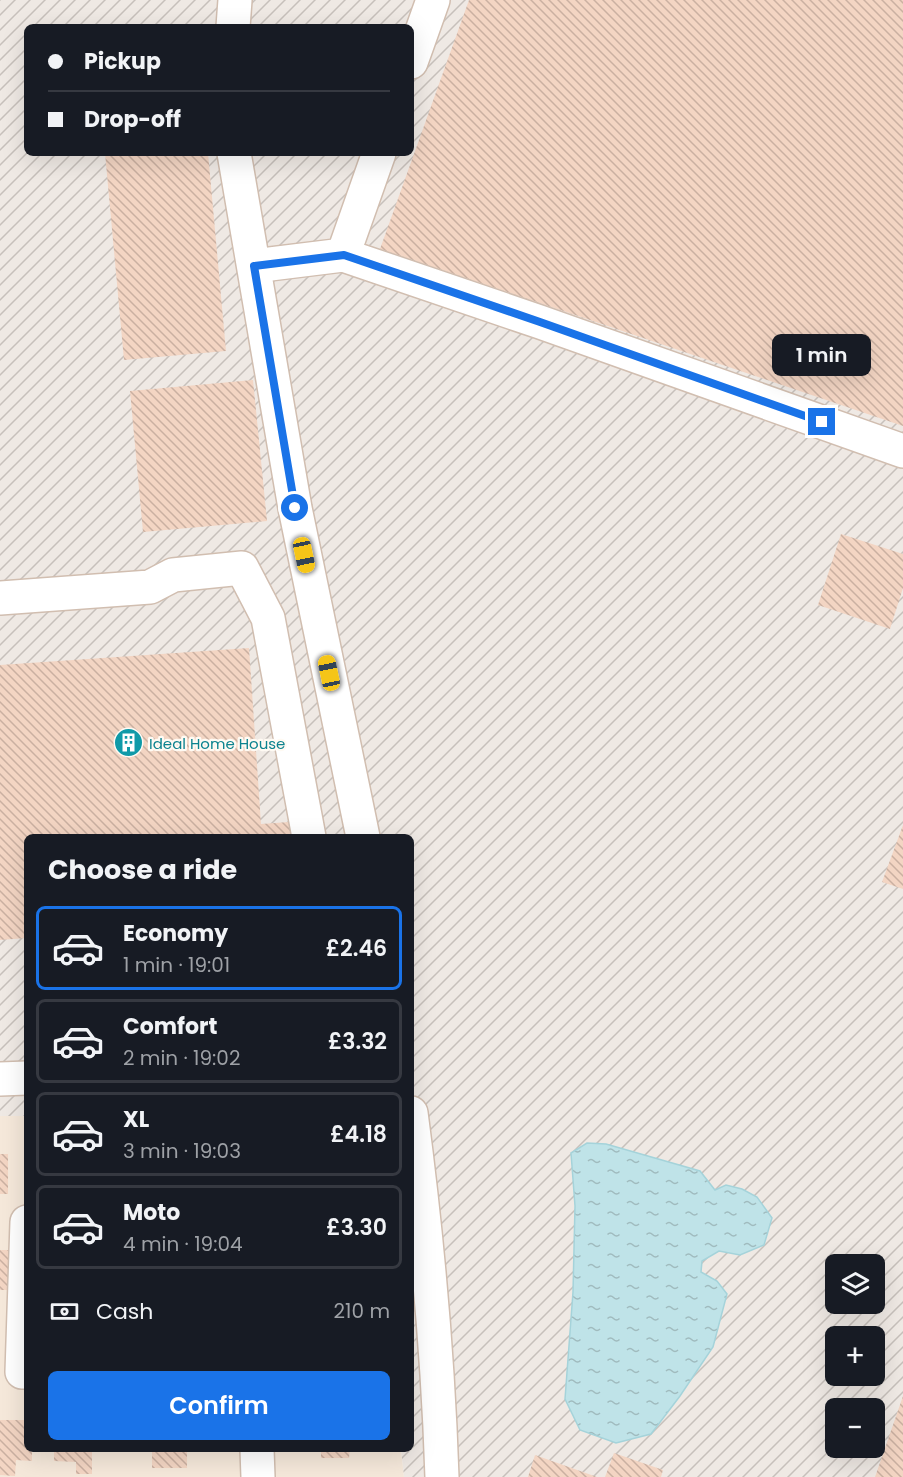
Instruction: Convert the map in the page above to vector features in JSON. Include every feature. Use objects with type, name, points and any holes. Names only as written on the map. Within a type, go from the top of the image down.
[{"type":"street","points":[[233,24],[234,0]]},
{"type":"street","points":[[414,54],[433,0]]},
{"type":"street","points":[[235,156],[295,508],[362,834]]},
{"type":"street","points":[[344,255],[378,156]]},
{"type":"street","points":[[254,266],[344,255],[552,326],[903,451]]},
{"type":"street","points":[[0,598],[150,587],[173,575],[242,568],[268,618],[308,834]]},
{"type":"street","points":[[0,1079],[24,1078]]},
{"type":"street","points":[[414,1134],[422,1191],[439,1394],[442,1477]]},
{"type":"street","points":[[0,1222],[24,1222]]},
{"type":"street","points":[[16,1372],[24,1263]]},
{"type":"street","points":[[257,1452],[258,1477]]},
{"type":"shaded area","points":[[0,0],[903,0],[903,1477],[404,1477],[401,1452],[414,1452],[414,834],[24,834],[24,1116],[0,1116]]},
{"type":"shaded area","points":[[0,1116],[24,1116],[24,1452],[401,1452],[404,1477],[0,1477]]},
{"type":"water","points":[[587,1143],[606,1144],[700,1171],[715,1190],[726,1185],[742,1189],[757,1197],[772,1218],[764,1245],[740,1255],[719,1251],[702,1261],[701,1272],[717,1281],[727,1294],[713,1347],[651,1434],[616,1443],[580,1430],[565,1399],[573,1292],[575,1206],[571,1153]]},
{"type":"building","points":[[469,0],[903,0],[903,426],[380,249]]},
{"type":"building","points":[[105,156],[208,156],[226,351],[124,360]]},
{"type":"building","points":[[253,380],[267,521],[143,532],[130,391]]},
{"type":"building","points":[[841,534],[903,554],[903,588],[890,629],[818,605]]},
{"type":"building","name":"Ideal Home House","points":[[249,648],[261,824],[289,822],[291,834],[24,834],[24,938],[0,940],[0,665]]},
{"type":"building","points":[[903,825],[903,889],[882,882]]},
{"type":"building","points":[[0,1154],[8,1154],[8,1194],[0,1194]]},
{"type":"building","points":[[0,1250],[20,1250],[21,1290],[0,1290]]},
{"type":"building","points":[[903,1396],[903,1477],[875,1477],[882,1458],[885,1458],[885,1448]]},
{"type":"building","points":[[0,1420],[24,1420],[24,1452],[32,1452],[32,1461],[16,1460],[15,1476],[0,1475]]},
{"type":"building","points":[[54,1452],[92,1452],[92,1474],[76,1474],[76,1462],[54,1461]]},
{"type":"building","points":[[152,1452],[187,1452],[187,1468],[152,1468]]},
{"type":"building","points":[[321,1452],[350,1452],[349,1458],[321,1458]]},
{"type":"building","points":[[614,1453],[663,1470],[661,1477],[605,1477]]},
{"type":"building","points":[[535,1455],[597,1477],[528,1477]]},
{"type":"place","name":"Ideal Home House","points":[[128,743]]},
{"type":"route","points":[[295,508],[254,266],[344,255],[822,422]]}]
